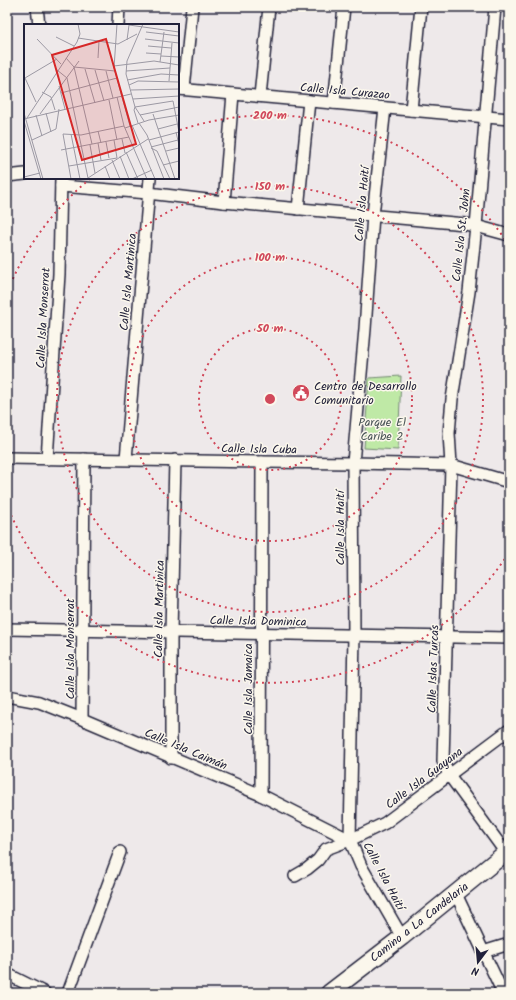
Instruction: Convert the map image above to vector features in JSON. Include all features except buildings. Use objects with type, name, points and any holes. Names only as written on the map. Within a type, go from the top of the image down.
[{"type":"street","points":[[37,7],[39,24]]},
{"type":"street","points":[[118,24],[119,7]]},
{"type":"street","points":[[181,89],[192,7]]},
{"type":"street","points":[[260,96],[269,7]]},
{"type":"street","points":[[334,103],[344,7]]},
{"type":"street","points":[[411,110],[421,7]]},
{"type":"street","name":"Calle Isla St. John","points":[[451,465],[449,433],[452,399],[469,292],[495,7]]},
{"type":"street","name":"Calle Isla Curazao","points":[[181,89],[509,119]]},
{"type":"street","points":[[224,202],[233,94]]},
{"type":"street","points":[[298,209],[309,101]]},
{"type":"street","name":"Calle Isla Haití","points":[[385,108],[373,215],[353,463],[354,635],[350,840],[361,866],[402,937]]},
{"type":"street","points":[[7,176],[24,174]]},
{"type":"street","name":"Calle Isla Martinica","points":[[126,459],[150,179]]},
{"type":"street","points":[[61,182],[224,202],[476,226],[509,235]]},
{"type":"street","name":"Calle Isla Monserrat","points":[[47,459],[59,274],[61,182]]},
{"type":"street","name":"Calle Isla Cuba","points":[[7,458],[451,465],[509,482]]},
{"type":"street","name":"Calle Isla Monserrat","points":[[82,719],[84,459]]},
{"type":"street","name":"Calle Isla Martinica","points":[[171,758],[170,632],[175,460]]},
{"type":"street","name":"Calle Isla Jamaica","points":[[261,795],[262,462]]},
{"type":"street","name":"Calle Islas Turcas","points":[[451,465],[447,637],[442,761],[449,775],[507,852]]},
{"type":"street","name":"Calle Isla Dominica","points":[[7,629],[509,638]]},
{"type":"street","name":"Calle Isla Caimán","points":[[7,696],[38,702],[82,719],[261,795],[350,840]]},
{"type":"street","name":"Calle Isla Guayana","points":[[295,876],[307,870],[318,860],[326,848],[350,840],[385,823],[509,730]]},
{"type":"street","points":[[68,993],[120,852]]},
{"type":"street","name":"Camino a La Candelaria","points":[[329,993],[402,937],[507,852]]},
{"type":"street","points":[[456,894],[503,993]]},
{"type":"street","points":[[483,952],[509,944]]},
{"type":"street","points":[[7,974],[46,993]]},
{"type":"green space","name":"Parque El Caribe 2","points":[[401,376],[398,450],[364,448],[369,378]]},
{"type":"place","name":"Centro de Desarrollo Comunitario","points":[[301,393]]}]
